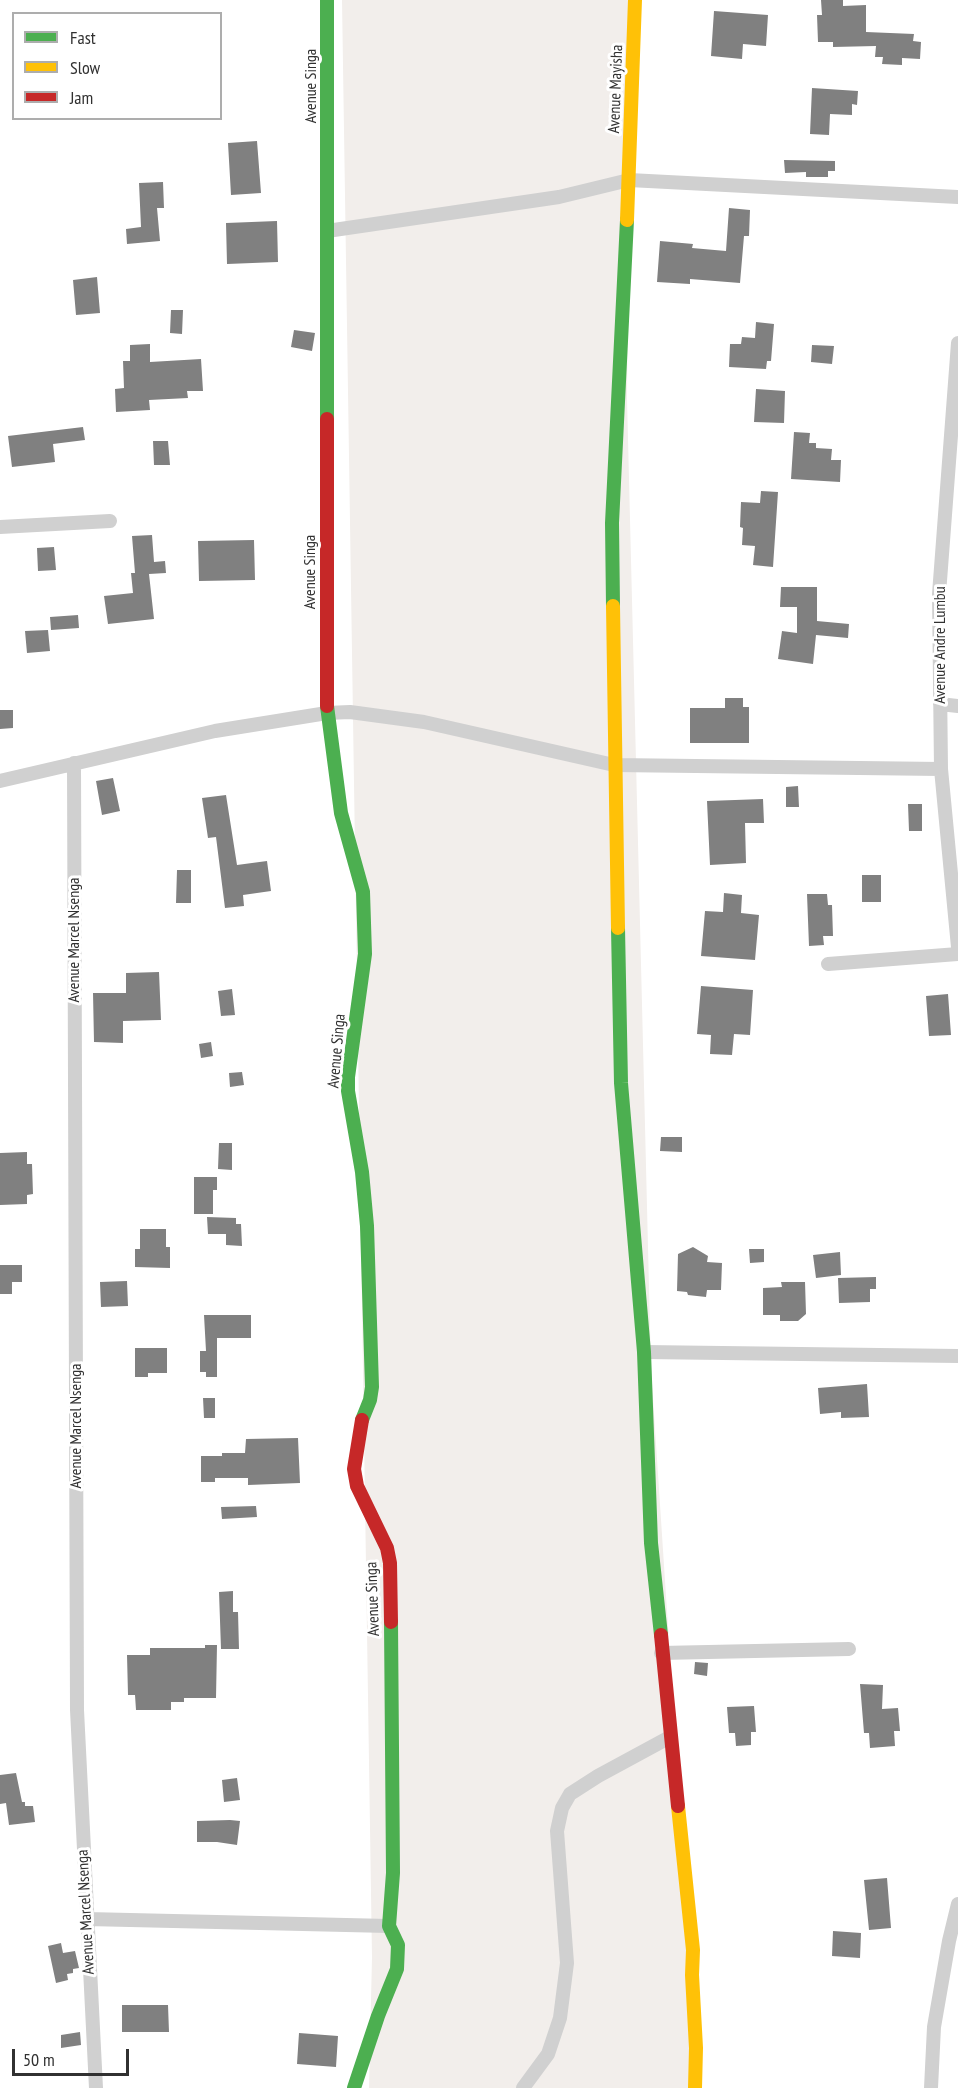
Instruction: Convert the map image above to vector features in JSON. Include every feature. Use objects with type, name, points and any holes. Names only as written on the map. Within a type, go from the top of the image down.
[{"type":"street","name":"Avenue Singa","points":[[327,0],[327,713],[341,813],[363,892],[364,954],[348,1091],[362,1173],[367,1226],[372,1387],[370,1400],[360,1425],[354,1468],[357,1486],[387,1548],[390,1563],[393,1873],[389,1926],[398,1945],[397,1970],[378,2016],[354,2088]]},
{"type":"street","name":"Avenue Mayisha","points":[[635,0],[630,180],[612,523],[614,765],[621,1083],[644,1352],[651,1543],[693,1950],[695,2088]]},
{"type":"street","points":[[327,231],[559,197],[630,180],[958,197]]},
{"type":"street","name":"Avenue Andre Lumbu","points":[[958,343],[939,594],[941,768],[958,947]]},
{"type":"street","points":[[0,527],[110,521]]},
{"type":"street","points":[[940,704],[958,706]]},
{"type":"street","points":[[0,781],[215,731],[327,713],[367,714],[424,722],[614,765],[941,768]]},
{"type":"street","name":"Avenue Marcel Nsenga","points":[[74,763],[77,1698],[96,2088]]},
{"type":"street","points":[[828,964],[958,954]]},
{"type":"street","points":[[644,1352],[958,1356]]},
{"type":"street","points":[[661,1653],[849,1649]]},
{"type":"street","points":[[523,2088],[548,2054],[560,2018],[567,1963],[557,1831],[562,1808],[570,1794],[670,1737]]},
{"type":"street","points":[[932,2088],[933,2027],[958,1904]]},
{"type":"street","points":[[87,1919],[389,1926]]},
{"type":"shaded area","points":[[342,0],[630,0],[627,398],[651,1368],[697,2088],[369,2088],[372,1957]]},
{"type":"building","points":[[821,0],[843,0],[843,6],[866,5],[866,32],[914,34],[913,41],[921,42],[920,59],[902,58],[902,65],[882,64],[883,57],[875,57],[876,46],[833,47],[833,42],[818,42],[817,15],[822,15]]},
{"type":"building","points":[[714,11],[768,15],[766,46],[743,44],[742,59],[711,56]]},
{"type":"building","points":[[812,88],[858,91],[857,105],[852,104],[852,115],[830,114],[829,135],[810,134]]},
{"type":"building","points":[[257,141],[261,193],[231,195],[228,143]]},
{"type":"building","points":[[784,160],[835,161],[835,171],[828,171],[828,177],[806,177],[806,172],[785,173]]},
{"type":"building","points":[[163,182],[164,208],[157,208],[160,241],[127,244],[126,229],[141,227],[139,183]]},
{"type":"building","points":[[729,208],[750,210],[749,236],[744,236],[740,283],[690,279],[690,284],[657,282],[660,241],[693,244],[692,248],[726,251]]},
{"type":"building","points":[[277,221],[278,262],[227,264],[226,223]]},
{"type":"building","points":[[97,277],[100,313],[76,315],[73,280]]},
{"type":"building","points":[[171,310],[183,310],[182,334],[170,333]]},
{"type":"building","points":[[756,322],[774,324],[771,361],[767,361],[766,369],[729,367],[730,344],[741,344],[742,337],[755,338]]},
{"type":"building","points":[[294,330],[315,333],[312,351],[291,347]]},
{"type":"building","points":[[150,344],[150,362],[201,359],[203,391],[187,391],[188,398],[149,400],[150,410],[116,412],[115,389],[124,388],[123,361],[130,361],[130,345]]},
{"type":"building","points":[[812,345],[834,346],[832,364],[811,362]]},
{"type":"building","points":[[756,389],[785,391],[784,423],[754,422]]},
{"type":"building","points":[[83,427],[85,440],[53,444],[55,462],[12,467],[8,436]]},
{"type":"building","points":[[794,432],[810,433],[809,443],[816,443],[816,448],[832,449],[831,460],[841,460],[840,482],[791,479]]},
{"type":"building","points":[[153,441],[168,441],[170,465],[154,465]]},
{"type":"building","points":[[761,491],[778,492],[773,567],[753,565],[755,546],[742,545],[741,502],[760,503]]},
{"type":"building","points":[[152,535],[154,562],[165,561],[166,573],[149,574],[154,619],[108,624],[104,596],[133,593],[131,573],[135,573],[132,536]]},
{"type":"building","points":[[254,540],[255,580],[199,581],[198,541]]},
{"type":"building","points":[[54,547],[56,570],[38,571],[37,548]]},
{"type":"building","points":[[781,587],[817,587],[817,621],[849,624],[848,638],[816,635],[813,664],[778,659],[782,631],[797,633],[797,607],[780,607]]},
{"type":"building","points":[[78,615],[79,628],[51,630],[50,617]]},
{"type":"building","points":[[48,630],[50,651],[27,653],[25,631]]},
{"type":"building","points":[[725,698],[743,698],[743,707],[749,707],[749,743],[690,743],[690,708],[725,708]]},
{"type":"building","points":[[0,710],[13,710],[13,728],[0,729]]},
{"type":"building","points":[[113,778],[120,811],[102,815],[96,781]]},
{"type":"building","points":[[798,786],[799,807],[786,807],[786,787]]},
{"type":"building","points":[[226,795],[237,865],[267,861],[271,891],[243,895],[244,906],[225,908],[216,837],[208,838],[202,798]]},
{"type":"building","points":[[763,799],[764,823],[745,823],[746,863],[710,865],[707,801]]},
{"type":"building","points":[[908,804],[922,804],[922,831],[909,831]]},
{"type":"building","points":[[177,870],[191,870],[191,903],[176,903]]},
{"type":"building","points":[[862,875],[881,875],[881,902],[862,902]]},
{"type":"building","points":[[724,893],[742,895],[741,913],[759,915],[755,960],[701,956],[705,911],[723,912]]},
{"type":"building","points":[[807,894],[827,894],[828,905],[832,905],[833,936],[823,936],[824,945],[809,946]]},
{"type":"building","points":[[159,972],[161,1020],[123,1021],[123,1043],[94,1042],[93,993],[126,993],[126,973]]},
{"type":"building","points":[[701,986],[753,990],[750,1035],[734,1034],[732,1055],[710,1054],[711,1035],[697,1034]]},
{"type":"building","points":[[232,989],[235,1015],[221,1016],[218,991]]},
{"type":"building","points":[[948,994],[951,1035],[929,1036],[926,996]]},
{"type":"building","points":[[211,1042],[213,1056],[201,1058],[199,1044]]},
{"type":"building","points":[[242,1072],[244,1085],[230,1087],[229,1073]]},
{"type":"building","points":[[661,1137],[682,1137],[682,1152],[660,1151]]},
{"type":"building","points":[[219,1143],[232,1143],[232,1170],[218,1169]]},
{"type":"building","points":[[27,1152],[27,1164],[32,1164],[33,1194],[27,1195],[27,1204],[0,1205],[0,1153]]},
{"type":"building","points":[[194,1177],[217,1177],[217,1190],[213,1190],[213,1214],[194,1214]]},
{"type":"building","points":[[207,1217],[236,1218],[236,1224],[241,1224],[242,1246],[226,1245],[226,1234],[208,1234]]},
{"type":"building","points":[[140,1229],[166,1229],[166,1247],[170,1247],[170,1268],[135,1267],[135,1249],[140,1249]]},
{"type":"building","points":[[693,1247],[708,1256],[707,1262],[722,1263],[721,1290],[707,1290],[706,1297],[677,1291],[678,1254]]},
{"type":"building","points":[[749,1249],[764,1249],[764,1262],[750,1263]]},
{"type":"building","points":[[840,1252],[841,1275],[816,1278],[813,1255]]},
{"type":"building","points":[[0,1265],[22,1265],[22,1282],[12,1282],[12,1294],[0,1294]]},
{"type":"building","points":[[876,1277],[876,1289],[870,1289],[870,1302],[839,1303],[838,1278]]},
{"type":"building","points":[[127,1281],[128,1306],[101,1307],[100,1282]]},
{"type":"building","points":[[781,1282],[805,1282],[806,1314],[798,1321],[780,1321],[780,1315],[763,1315],[763,1288],[782,1287]]},
{"type":"building","points":[[204,1315],[251,1315],[251,1338],[217,1338],[217,1377],[206,1377],[206,1372],[200,1372],[200,1351],[206,1351]]},
{"type":"building","points":[[135,1348],[167,1348],[167,1373],[148,1373],[148,1377],[135,1377]]},
{"type":"building","points":[[867,1384],[869,1417],[841,1418],[841,1412],[820,1414],[818,1388]]},
{"type":"building","points":[[203,1398],[215,1398],[215,1418],[204,1418]]},
{"type":"building","points":[[298,1438],[300,1483],[248,1485],[248,1478],[215,1478],[215,1482],[201,1482],[201,1456],[245,1453],[246,1439]]},
{"type":"building","points":[[256,1506],[257,1517],[222,1519],[221,1507]]},
{"type":"building","points":[[233,1591],[233,1612],[238,1612],[239,1649],[221,1649],[219,1592]]},
{"type":"building","points":[[205,1645],[217,1645],[216,1698],[184,1698],[184,1702],[171,1702],[171,1710],[136,1710],[135,1695],[128,1695],[127,1655],[150,1655],[150,1648],[205,1648]]},
{"type":"building","points":[[695,1662],[708,1663],[707,1676],[694,1674]]},
{"type":"building","points":[[860,1684],[883,1685],[882,1709],[898,1708],[900,1731],[894,1731],[895,1746],[870,1748],[869,1733],[864,1733]]},
{"type":"building","points":[[754,1706],[756,1732],[751,1732],[751,1745],[736,1746],[735,1733],[729,1733],[727,1707]]},
{"type":"building","points":[[16,1773],[22,1802],[25,1802],[25,1806],[33,1806],[35,1822],[9,1825],[6,1803],[0,1804],[0,1775]]},
{"type":"building","points":[[237,1778],[240,1800],[224,1802],[222,1780]]},
{"type":"building","points":[[197,1821],[240,1821],[237,1845],[197,1842]]},
{"type":"building","points":[[887,1878],[891,1928],[869,1930],[864,1880]]},
{"type":"building","points":[[833,1931],[861,1933],[860,1958],[832,1956]]},
{"type":"building","points":[[61,1943],[63,1953],[75,1951],[79,1968],[67,1974],[68,1980],[56,1983],[48,1946]]},
{"type":"building","points":[[122,2005],[168,2005],[169,2032],[122,2032]]},
{"type":"building","points":[[80,2032],[81,2045],[61,2048],[61,2035]]},
{"type":"building","points":[[299,2033],[338,2036],[336,2067],[297,2064]]},
{"type":"traffic: fast","points":[[327,0],[327,419]]},
{"type":"traffic: fast","points":[[613,606],[612,523],[627,220]]},
{"type":"traffic: fast","points":[[327,706],[341,813],[363,892],[365,954],[348,1077],[348,1091],[362,1172],[367,1226],[372,1387],[370,1400],[362,1420]]},
{"type":"traffic: fast","points":[[618,928],[621,1083],[644,1352],[651,1543],[661,1635]]},
{"type":"traffic: fast","points":[[354,2088],[378,2016],[397,1969],[398,1945],[389,1926],[393,1873],[391,1622]]},
{"type":"traffic: slow","points":[[627,220],[635,0]]},
{"type":"traffic: slow","points":[[613,606],[618,928]]},
{"type":"traffic: slow","points":[[678,1806],[693,1950],[695,2088]]},
{"type":"traffic: jam","points":[[327,419],[327,706]]},
{"type":"traffic: jam","points":[[362,1420],[354,1469],[357,1486],[387,1548],[390,1563],[391,1622]]},
{"type":"traffic: jam","points":[[661,1635],[678,1806]]}]
